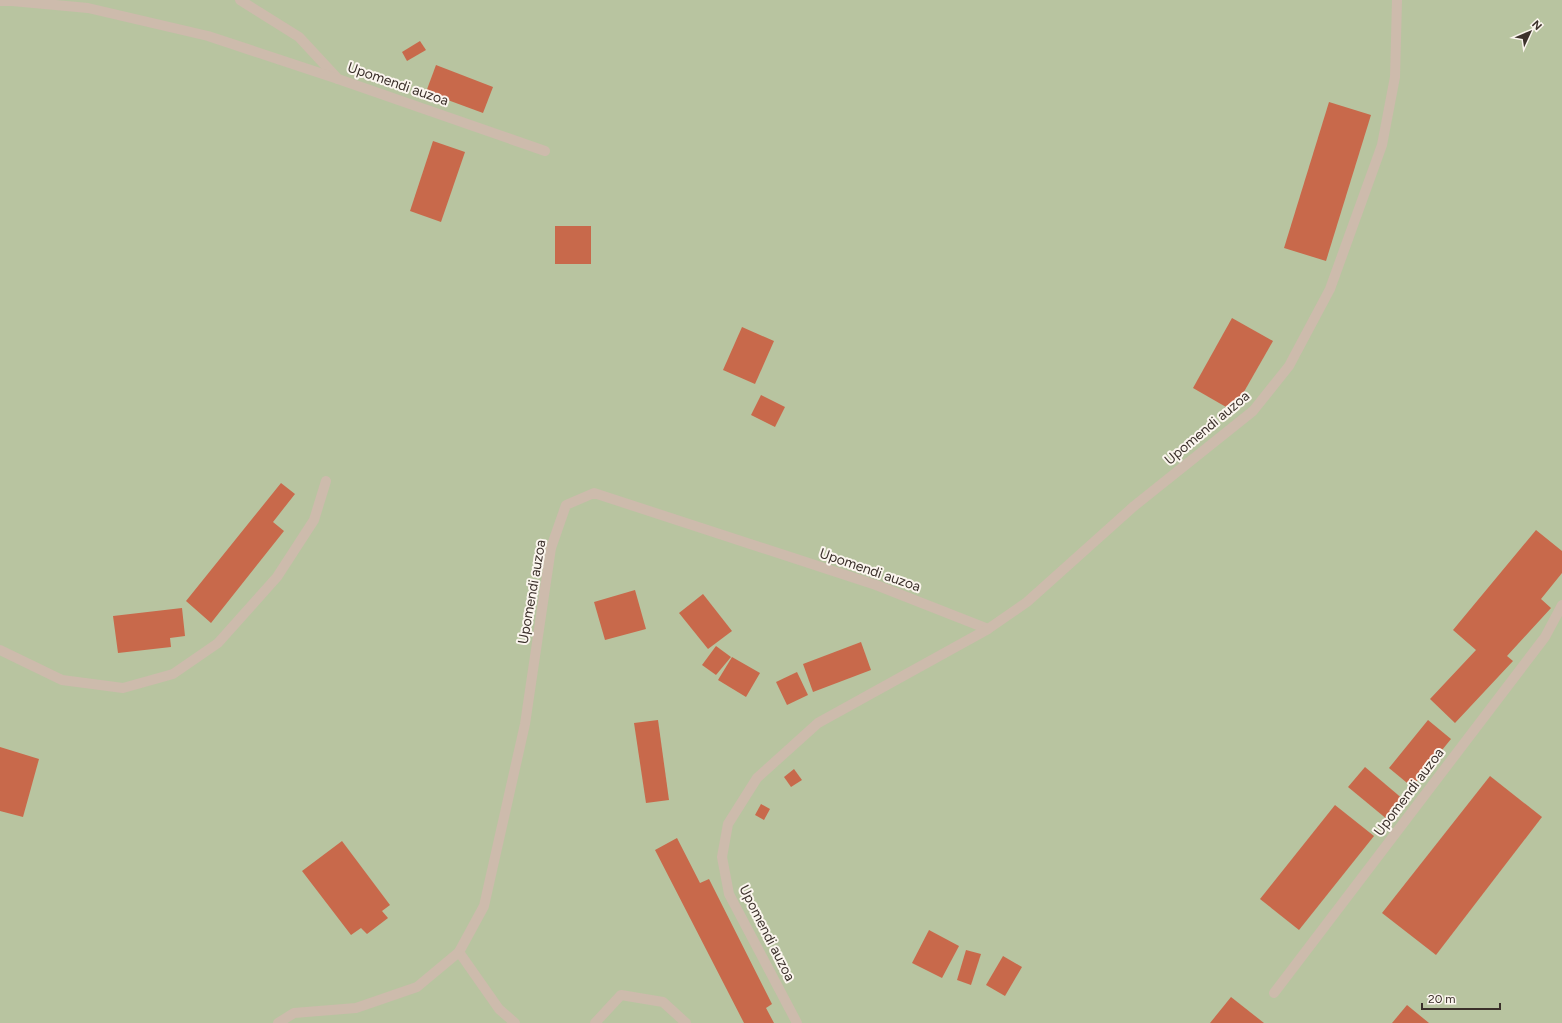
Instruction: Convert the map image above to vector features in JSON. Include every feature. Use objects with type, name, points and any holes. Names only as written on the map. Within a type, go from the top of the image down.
[{"type":"lane","points":[[0,1],[12,0],[88,8],[208,36],[338,79]]},
{"type":"lane","name":"Upomendi auzoa","points":[[240,0],[299,37],[338,79],[545,151]]},
{"type":"lane","name":"Upomendi auzoa","points":[[797,1023],[729,894],[722,857],[728,824],[757,778],[818,723],[988,629],[1027,602],[1134,507],[1253,411],[1289,366],[1330,289],[1382,145],[1395,77],[1397,0]]},
{"type":"lane","points":[[1,653],[62,680],[123,688],[173,674],[218,643],[277,577],[314,520],[326,481]]},
{"type":"lane","name":"Upomendi auzoa","points":[[278,1023],[294,1013],[356,1008],[417,987],[459,952],[484,906],[525,724],[551,548],[566,505],[594,493],[876,585],[988,629]]},
{"type":"lane","name":"Upomendi auzoa","points":[[1274,993],[1545,637],[1562,605]]},
{"type":"lane","points":[[459,952],[499,1009],[515,1023]]},
{"type":"lane","points":[[595,1023],[621,996],[663,1002],[686,1023]]},
{"type":"green space","points":[[0,0],[1562,0],[1562,1023],[0,1023]]},
{"type":"building","points":[[420,41],[426,50],[407,61],[402,52]]},
{"type":"building","points":[[436,65],[493,87],[483,113],[426,92]]},
{"type":"building","points":[[1329,102],[1371,115],[1326,261],[1284,248]]},
{"type":"building","points":[[433,141],[465,152],[441,222],[410,211]]},
{"type":"building","points":[[555,226],[591,226],[591,264],[555,264]]},
{"type":"building","points":[[1232,318],[1273,341],[1233,411],[1193,388]]},
{"type":"building","points":[[742,327],[774,341],[755,384],[723,370]]},
{"type":"building","points":[[761,395],[785,407],[775,427],[751,415]]},
{"type":"building","points":[[281,483],[295,494],[273,522],[284,531],[211,623],[186,601]]},
{"type":"building","points":[[1536,530],[1562,551],[1562,573],[1541,599],[1551,608],[1507,656],[1513,661],[1455,723],[1430,699],[1476,650],[1453,630]]},
{"type":"building","points":[[635,590],[646,629],[605,640],[594,602]]},
{"type":"building","points":[[703,594],[732,631],[708,649],[679,613]]},
{"type":"building","points":[[182,608],[185,636],[170,638],[171,647],[118,653],[113,616]]},
{"type":"building","points":[[861,642],[871,670],[813,692],[803,664]]},
{"type":"building","points":[[716,646],[731,657],[716,675],[702,665]]},
{"type":"building","points":[[732,657],[760,673],[746,697],[718,680]]},
{"type":"building","points":[[797,672],[808,695],[787,705],[776,682]]},
{"type":"building","points":[[658,720],[669,800],[646,803],[634,723]]},
{"type":"building","points":[[1428,720],[1451,739],[1412,787],[1389,768]]},
{"type":"building","points":[[0,747],[39,759],[23,817],[0,811]]},
{"type":"building","points":[[1365,767],[1404,800],[1388,820],[1348,787]]},
{"type":"building","points":[[794,769],[802,780],[791,787],[784,777]]},
{"type":"building","points":[[1490,776],[1542,817],[1436,955],[1382,913]]},
{"type":"building","points":[[761,804],[770,809],[764,820],[755,815]]},
{"type":"building","points":[[1335,805],[1374,836],[1299,930],[1260,899]]},
{"type":"building","points":[[677,838],[700,883],[709,879],[772,1004],[766,1008],[774,1023],[744,1023],[655,850]]},
{"type":"building","points":[[342,841],[390,905],[382,911],[388,918],[367,934],[361,928],[351,935],[302,871]]},
{"type":"building","points":[[929,930],[959,946],[942,978],[912,963]]},
{"type":"building","points":[[966,950],[981,954],[971,985],[957,980]]},
{"type":"building","points":[[1003,956],[1022,967],[1005,996],[986,985]]},
{"type":"building","points":[[1231,997],[1264,1023],[1210,1023]]},
{"type":"building","points":[[1407,1005],[1429,1023],[1392,1023]]}]
